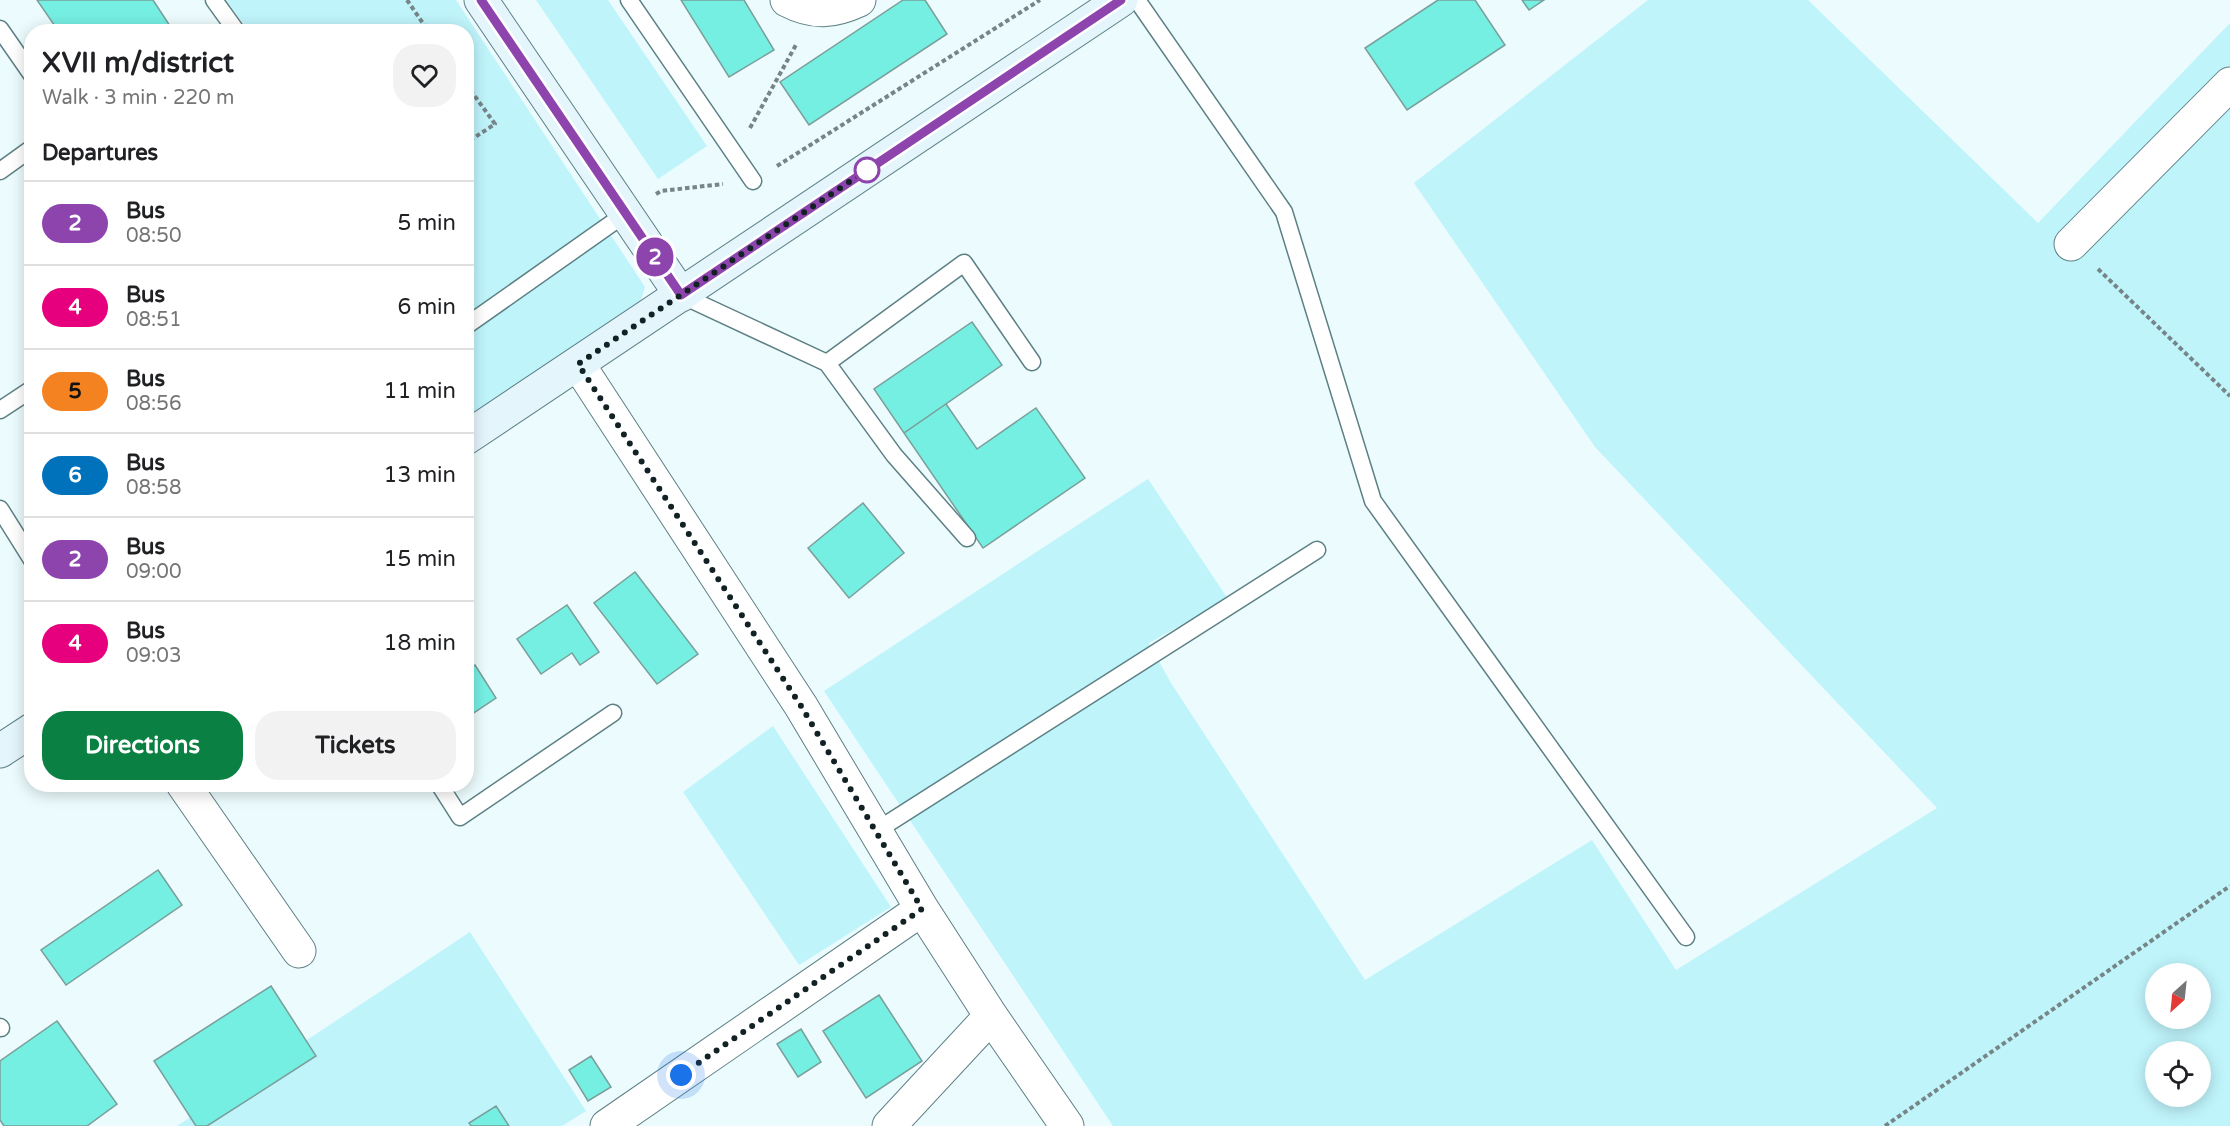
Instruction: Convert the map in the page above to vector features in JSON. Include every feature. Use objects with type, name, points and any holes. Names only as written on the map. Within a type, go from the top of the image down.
[{"type":"main road","points":[[481,0],[681,295]]},
{"type":"main road","points":[[474,433],[1121,0]]},
{"type":"main road","points":[[0,751],[24,735]]},
{"type":"street","points":[[801,5],[840,9],[860,0]]},
{"type":"street","points":[[2072,244],[2230,84]]},
{"type":"street","points":[[578,364],[801,706],[922,909],[991,1016],[1067,1126]]},
{"type":"street","points":[[189,792],[299,951]]},
{"type":"street","points":[[607,1126],[922,909]]},
{"type":"street","points":[[890,1126],[991,1016]]},
{"type":"lane","points":[[214,0],[231,24]]},
{"type":"lane","points":[[629,0],[753,181]]},
{"type":"lane","points":[[1137,0],[1284,212],[1373,501],[1686,937]]},
{"type":"lane","points":[[0,29],[24,64]]},
{"type":"lane","points":[[0,171],[24,154]]},
{"type":"lane","points":[[474,320],[625,214]]},
{"type":"lane","points":[[826,363],[964,263],[1032,362]]},
{"type":"lane","points":[[681,295],[826,363],[894,455],[968,538]]},
{"type":"lane","points":[[0,410],[24,394]]},
{"type":"lane","points":[[0,509],[24,547]]},
{"type":"lane","points":[[876,831],[1317,550]]},
{"type":"lane","points":[[444,792],[460,817],[613,713]]},
{"type":"path","points":[[407,0],[424,24]]},
{"type":"path","points":[[625,214],[661,191],[753,181],[1040,0]]},
{"type":"path","points":[[735,156],[801,5]]},
{"type":"path","points":[[474,95],[495,124],[474,138]]},
{"type":"path","points":[[2072,244],[2230,396]]},
{"type":"path","points":[[1885,1126],[2230,886]]},
{"type":"shaded area","points":[[226,0],[456,0],[472,24],[244,24]]},
{"type":"shaded area","points":[[536,0],[608,0],[707,146],[658,179]]},
{"type":"shaded area","points":[[1648,0],[1808,0],[2038,223],[2230,23],[2230,1126],[1113,1126],[824,691],[1148,479],[1228,599],[1149,643],[1171,683],[1365,980],[1592,840],[1676,970],[1937,808],[1595,447],[1414,183]]},
{"type":"shaded area","points":[[474,27],[645,287],[633,327],[474,430]]},
{"type":"shaded area","points":[[773,726],[891,907],[799,965],[683,792]]},
{"type":"shaded area","points":[[470,932],[586,1111],[562,1126],[177,1126]]},
{"type":"building","points":[[37,0],[153,0],[169,24],[54,24]]},
{"type":"building","points":[[681,0],[744,0],[774,50],[729,77]]},
{"type":"building","points":[[903,0],[925,0],[947,34],[809,125],[780,82]]},
{"type":"building","points":[[1438,0],[1475,0],[1505,45],[1407,110],[1365,48]]},
{"type":"building","points":[[1522,0],[1544,0],[1529,10]]},
{"type":"building","points":[[972,322],[1002,365],[904,433],[874,389]]},
{"type":"building","points":[[946,404],[977,449],[1036,408],[1085,478],[983,548],[904,433]]},
{"type":"building","points":[[863,503],[904,553],[849,598],[808,548]]},
{"type":"building","points":[[635,572],[698,654],[657,684],[594,603]]},
{"type":"building","points":[[567,605],[599,652],[580,665],[572,653],[541,674],[517,639]]},
{"type":"building","points":[[474,666],[496,698],[474,713]]},
{"type":"building","points":[[158,870],[182,905],[66,985],[41,950]]},
{"type":"building","points":[[271,986],[316,1056],[207,1126],[196,1126],[154,1061]]},
{"type":"building","points":[[879,995],[922,1061],[866,1098],[823,1031]]},
{"type":"building","points":[[57,1021],[117,1104],[87,1126],[4,1126],[0,1120],[0,1061]]},
{"type":"building","points":[[801,1029],[821,1062],[798,1077],[777,1044]]},
{"type":"building","points":[[591,1056],[611,1087],[588,1101],[569,1070]]},
{"type":"building","points":[[496,1106],[509,1126],[471,1126],[469,1123]]},
{"type":"bus line","name":"2","points":[[481,0],[681,295],[1121,0]]},
{"type":"route","points":[[681,1075],[922,909],[801,706],[578,364],[867,170]]}]
